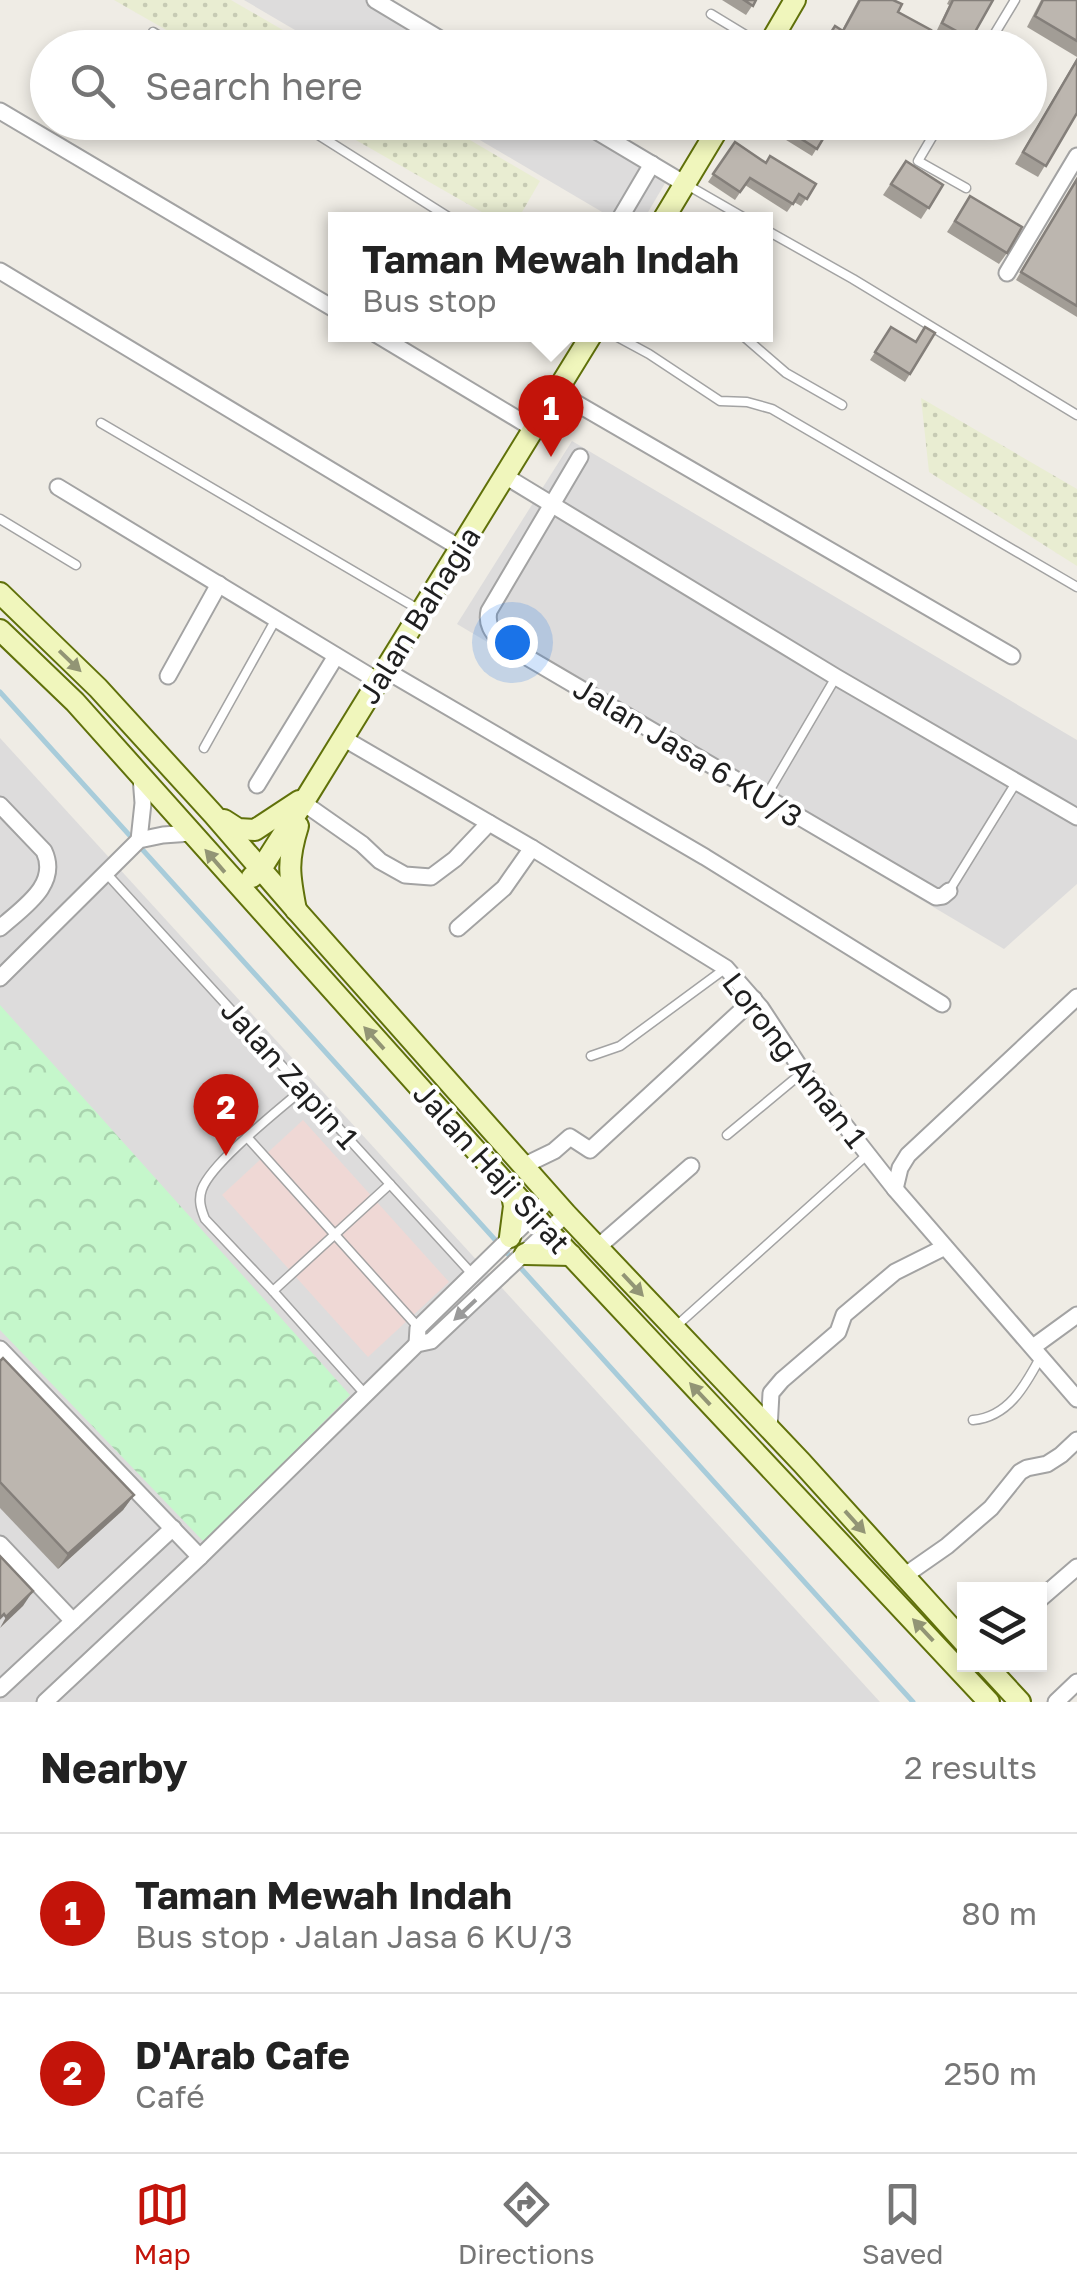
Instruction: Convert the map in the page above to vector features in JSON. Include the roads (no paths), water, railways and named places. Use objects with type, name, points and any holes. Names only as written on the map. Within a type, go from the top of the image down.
[{"type":"main road","points":[[778,30],[795,0]]},
{"type":"main road","points":[[668,212],[711,140]]},
{"type":"main road","name":"Jalan Bahagia","points":[[240,889],[261,869],[307,800],[587,342]]},
{"type":"main road","name":"Jalan Haji Sirat","points":[[0,593],[98,688],[214,814],[559,1206],[957,1634]]},
{"type":"main road","name":"Jalan Haji Sirat","points":[[0,630],[75,702],[540,1223],[989,1702]]},
{"type":"main road","points":[[214,814],[238,829],[255,830],[307,800]]},
{"type":"main road","points":[[296,911],[288,872],[290,850],[307,800]]},
{"type":"main road","points":[[508,1240],[514,1206],[512,1190]]},
{"type":"main road","points":[[523,1255],[571,1256]]},
{"type":"main road","points":[[993,1672],[1020,1702]]},
{"type":"street","points":[[375,0],[425,30]]},
{"type":"street","points":[[0,111],[30,129]]},
{"type":"street","points":[[49,140],[328,305]]},
{"type":"street","points":[[611,140],[684,184]]},
{"type":"street","points":[[1007,272],[1077,156]]},
{"type":"street","points":[[624,212],[652,164]]},
{"type":"street","points":[[0,272],[460,548]]},
{"type":"street","points":[[389,342],[534,428]]},
{"type":"street","points":[[557,392],[1012,656]]},
{"type":"street","name":"Jalan Jasa 6 KU/3","points":[[580,457],[489,611],[487,620],[492,632],[501,642],[936,897],[949,891]]},
{"type":"street","points":[[505,476],[836,677],[1077,816]]},
{"type":"street","points":[[58,487],[336,656],[382,676],[688,847],[942,1004]]},
{"type":"street","points":[[168,676],[219,584]]},
{"type":"street","points":[[257,785],[336,656]]},
{"type":"street","name":"Lorong Aman 1","points":[[344,738],[726,968],[754,999],[803,1072],[895,1190],[1077,1399]]},
{"type":"street","points":[[139,840],[143,804],[140,777]]},
{"type":"street","points":[[307,800],[380,860],[405,875],[430,878],[455,859],[489,823]]},
{"type":"street","points":[[0,805],[44,851],[49,870],[40,890],[0,928]]},
{"type":"street","points":[[0,978],[139,840],[164,834],[191,834]]},
{"type":"street","points":[[458,928],[504,888],[532,848]]},
{"type":"street","points":[[895,1190],[908,1154],[1077,997]]},
{"type":"street","points":[[523,1166],[554,1151],[570,1137],[590,1150],[754,999]]},
{"type":"street","points":[[598,1247],[691,1166]]},
{"type":"street","points":[[45,1702],[422,1338],[508,1240],[540,1223],[559,1206]]},
{"type":"street","points":[[422,1338],[523,1255],[540,1223]]},
{"type":"street","points":[[769,1429],[771,1394],[838,1332],[844,1315],[894,1272],[945,1247]]},
{"type":"street","points":[[1037,1352],[1077,1314]]},
{"type":"street","points":[[0,1349],[200,1556]]},
{"type":"street","points":[[904,1576],[991,1508],[1020,1472],[1047,1464],[1077,1440]]},
{"type":"street","points":[[0,1689],[173,1528]]},
{"type":"street","points":[[0,1544],[73,1621]]},
{"type":"street","points":[[1047,1593],[1077,1566]]},
{"type":"street","points":[[1056,1702],[1076,1685]]},
{"type":"lane","points":[[997,30],[1015,0]]},
{"type":"lane","points":[[711,14],[737,30]]},
{"type":"lane","points":[[326,140],[440,212]]},
{"type":"lane","points":[[930,140],[918,161],[966,188]]},
{"type":"lane","points":[[684,184],[734,212]]},
{"type":"lane","points":[[773,234],[1077,414]]},
{"type":"lane","points":[[627,342],[720,400],[772,410],[1077,587]]},
{"type":"lane","points":[[750,342],[786,372],[842,405]]},
{"type":"lane","points":[[101,423],[422,611]]},
{"type":"lane","points":[[0,519],[76,565]]},
{"type":"lane","points":[[204,748],[276,619]]},
{"type":"lane","points":[[764,798],[836,677]]},
{"type":"lane","name":"Jalan Jasa 6 KU/3","points":[[949,891],[1017,781]]},
{"type":"lane","name":"Jalan Zapin 1","points":[[106,873],[390,1184],[479,1269]]},
{"type":"lane","points":[[591,1056],[620,1046],[726,968]]},
{"type":"lane","points":[[727,1135],[803,1072]]},
{"type":"lane","points":[[303,1089],[212,1173],[202,1189],[199,1205],[205,1219],[365,1394]]},
{"type":"lane","points":[[247,1137],[422,1338]]},
{"type":"lane","points":[[674,1328],[868,1154]]},
{"type":"lane","points":[[274,1291],[390,1184]]},
{"type":"lane","points":[[974,1420],[985,1419],[1008,1404],[1027,1381],[1037,1352]]},
{"type":"waterway","points":[[0,692],[913,1702]]},
{"type":"place","name":"Taman Mewah Indah","points":[[551,457]]},
{"type":"place","name":"D'Arab Cafe","points":[[226,1156]]}]
